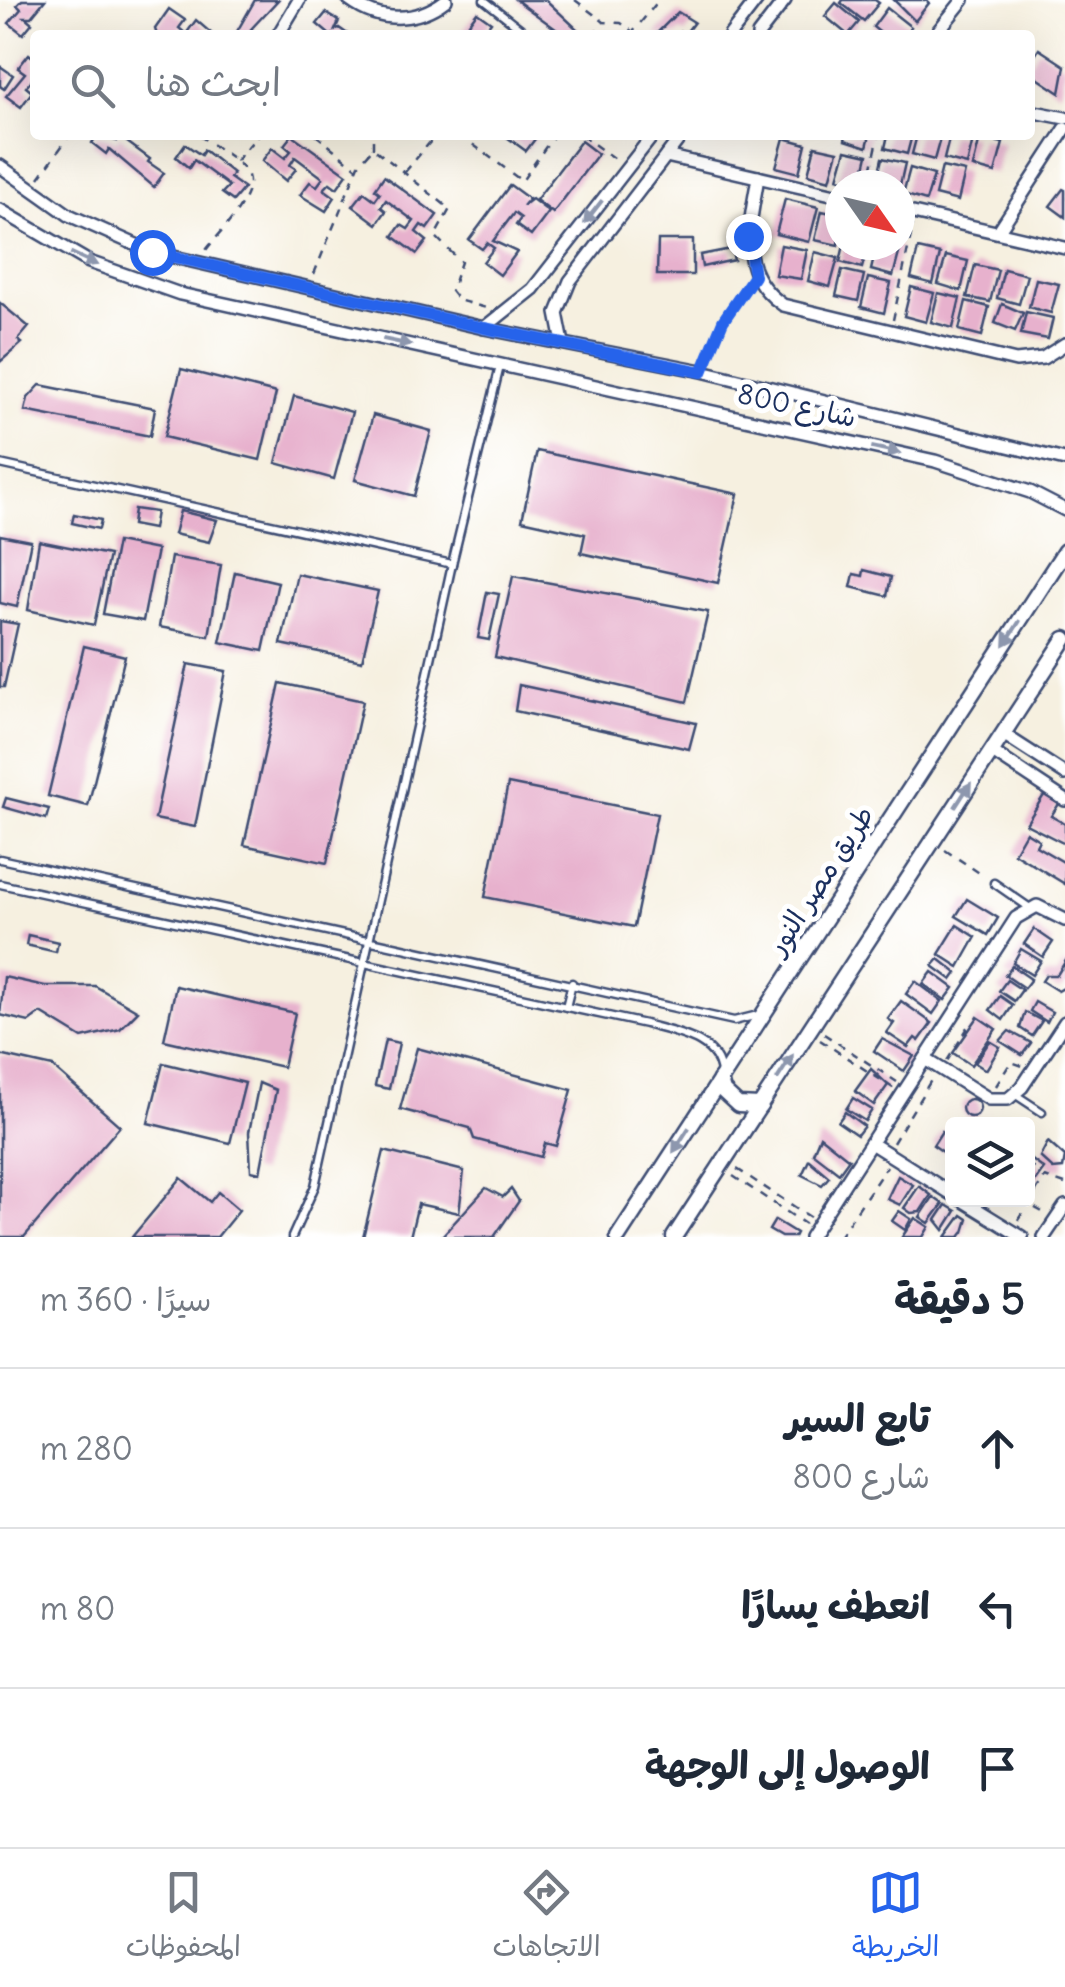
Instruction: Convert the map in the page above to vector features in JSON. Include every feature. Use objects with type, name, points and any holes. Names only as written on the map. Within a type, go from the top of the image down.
[{"type":"street","points":[[281,30],[299,0]]},
{"type":"street","points":[[349,0],[378,16],[400,18],[422,14],[446,0]]},
{"type":"street","points":[[734,30],[754,4],[739,0]]},
{"type":"street","points":[[762,30],[785,0]]},
{"type":"street","points":[[940,30],[962,0]]},
{"type":"street","points":[[1035,111],[1065,118]]},
{"type":"street","points":[[998,232],[1065,129]]},
{"type":"street","points":[[484,328],[533,289],[649,140]]},
{"type":"street","points":[[563,344],[557,314],[570,281],[678,140]]},
{"type":"street","points":[[666,156],[825,193]]},
{"type":"street","name":"شارع 800","points":[[0,166],[31,190],[110,235],[196,264],[702,372],[1065,460]]},
{"type":"street","points":[[758,177],[748,236],[754,276],[766,294],[783,305],[1016,361],[1043,358],[1065,344]]},
{"type":"street","name":"شارع 800","points":[[0,210],[46,240],[134,280],[936,461],[1030,492],[1065,510]]},
{"type":"street","points":[[915,213],[1065,248]]},
{"type":"street","name":"طريق مصر النور","points":[[618,1237],[1065,551]]},
{"type":"street","points":[[674,1237],[1065,639]]},
{"type":"street","points":[[1003,734],[1065,774]]},
{"type":"street","points":[[992,752],[1065,800]]},
{"type":"street","points":[[817,1232],[1016,918],[1030,908],[1045,908],[1065,920]]},
{"type":"street","points":[[926,1059],[989,1099],[1016,1095],[1065,1022]]},
{"type":"street","points":[[720,1080],[723,1091],[738,1105],[760,1106]]},
{"type":"street","points":[[871,1143],[945,1190]]},
{"type":"street","points":[[1044,1237],[1065,1206]]},
{"type":"street","points":[[973,1207],[1017,1234]]},
{"type":"lane","points":[[484,0],[523,30]]},
{"type":"lane","points":[[292,1237],[315,1186],[452,564],[501,365]]},
{"type":"lane","points":[[0,464],[452,564]]},
{"type":"lane","points":[[0,860],[734,1021],[764,1013]]},
{"type":"lane","points":[[994,883],[1030,908]]},
{"type":"lane","points":[[0,884],[645,1024],[704,1045],[718,1059],[720,1080]]},
{"type":"lane","points":[[566,1007],[572,983]]},
{"type":"lane","points":[[1016,1095],[1042,1112]]},
{"type":"path","points":[[575,0],[604,22],[621,22],[631,30]]},
{"type":"path","points":[[635,30],[659,0]]},
{"type":"path","points":[[597,30],[604,22]]},
{"type":"path","points":[[31,190],[66,140]]},
{"type":"path","points":[[196,264],[246,198],[250,178],[207,140]]},
{"type":"path","points":[[236,162],[254,140]]},
{"type":"path","points":[[322,140],[357,168]]},
{"type":"path","points":[[308,289],[357,168],[373,148],[373,140]]},
{"type":"path","points":[[404,173],[432,140]]},
{"type":"path","points":[[467,140],[522,181],[551,140]]},
{"type":"path","points":[[588,140],[628,168]]},
{"type":"path","points":[[872,170],[879,140]]},
{"type":"path","points":[[373,148],[450,209],[436,236],[461,262],[453,296],[502,317]]},
{"type":"path","points":[[891,332],[906,260]]},
{"type":"path","points":[[702,372],[723,321],[754,276]]},
{"type":"path","points":[[933,841],[994,883]]},
{"type":"path","points":[[839,1237],[968,1027],[953,1016]]},
{"type":"path","points":[[810,1029],[881,1071],[904,1092]]},
{"type":"path","points":[[810,1029],[876,1078],[904,1092]]},
{"type":"path","points":[[989,1099],[1011,1062],[1032,1072]]},
{"type":"path","points":[[876,1078],[881,1071]]},
{"type":"path","points":[[722,1164],[794,1206],[817,1232]]},
{"type":"path","points":[[722,1164],[817,1232]]},
{"type":"path","points":[[1035,1194],[1048,1176],[1065,1184]]},
{"type":"path","points":[[789,1213],[794,1206]]},
{"type":"path","points":[[1017,1234],[1027,1207]]},
{"type":"path","points":[[1033,1207],[1056,1220]]},
{"type":"building","points":[[22,0],[45,0],[31,17],[25,17],[32,23],[23,34],[9,23],[21,9],[17,5]]},
{"type":"building","points":[[255,0],[278,0],[252,30],[238,30]]},
{"type":"building","points":[[516,0],[546,0],[577,29],[557,30]]},
{"type":"building","points":[[894,0],[926,0],[929,3],[915,21]]},
{"type":"building","points":[[836,3],[859,22],[852,30],[842,30],[825,16]]},
{"type":"building","points":[[841,3],[879,3],[864,21]]},
{"type":"building","points":[[887,8],[911,27],[877,30],[873,27]]},
{"type":"building","points":[[169,9],[185,20],[181,30],[155,29]]},
{"type":"building","points":[[477,12],[491,22],[485,30],[464,30]]},
{"type":"building","points":[[678,12],[694,22],[688,30],[660,30]]},
{"type":"building","points":[[326,13],[339,21],[335,30],[324,30],[317,24]]},
{"type":"building","points":[[196,20],[208,30],[189,30]]},
{"type":"building","points":[[1039,49],[1065,66],[1060,93],[1035,76],[1035,55]]},
{"type":"building","points":[[30,55],[30,82],[26,87],[30,95],[21,107],[6,96],[25,73],[18,68]]},
{"type":"building","points":[[0,66],[13,75],[4,89],[0,86]]},
{"type":"building","points":[[124,140],[164,173],[154,187],[109,149],[106,154],[92,143]]},
{"type":"building","points":[[288,140],[299,140],[347,174],[337,188],[330,183],[324,189],[335,197],[326,211],[300,195],[310,182],[317,186],[323,178],[295,157],[290,165],[296,169],[286,181],[262,161],[272,148],[285,158],[291,151],[284,145]]},
{"type":"building","points":[[511,140],[534,140],[526,151]]},
{"type":"building","points":[[783,140],[806,144],[799,173],[776,167]]},
{"type":"building","points":[[845,140],[869,140],[867,147]]},
{"type":"building","points":[[887,140],[911,140],[907,154],[885,148]]},
{"type":"building","points":[[916,140],[940,140],[934,160],[912,154]]},
{"type":"building","points":[[949,140],[973,140],[967,165],[944,159]]},
{"type":"building","points":[[980,140],[1003,143],[995,173],[973,167]]},
{"type":"building","points":[[581,141],[598,154],[553,213],[536,200]]},
{"type":"building","points":[[185,144],[201,155],[204,150],[233,173],[230,178],[244,188],[233,201],[222,193],[229,186],[194,160],[189,168],[176,157]]},
{"type":"building","points":[[815,146],[838,151],[833,170],[825,170],[825,179],[808,174]]},
{"type":"building","points":[[846,150],[868,155],[864,170],[840,170]]},
{"type":"building","points":[[882,158],[905,163],[903,170],[879,170]]},
{"type":"building","points":[[942,167],[965,172],[958,201],[935,195]]},
{"type":"building","points":[[910,168],[934,175],[926,201],[915,198],[915,170]]},
{"type":"building","points":[[384,176],[437,215],[427,229],[421,225],[416,232],[427,241],[417,254],[393,236],[401,225],[408,229],[414,221],[386,200],[381,207],[386,211],[377,224],[353,206],[364,192],[375,200],[380,193],[375,189]]},
{"type":"building","points":[[510,185],[529,199],[523,206],[532,199],[549,212],[531,236],[516,225],[521,218],[514,213],[493,241],[517,252],[500,275],[483,262],[494,248],[487,243],[482,249],[469,240]]},
{"type":"building","points":[[1065,190],[1065,217],[1050,206]]},
{"type":"building","points":[[785,199],[818,207],[809,242],[776,234]]},
{"type":"building","points":[[822,211],[825,212],[825,242],[815,240]]},
{"type":"building","points":[[658,240],[693,240],[693,275],[657,275]]},
{"type":"building","points":[[781,245],[807,250],[801,279],[775,275]]},
{"type":"building","points":[[731,249],[734,260],[702,267],[700,255]]},
{"type":"building","points":[[918,249],[940,254],[933,284],[911,278]]},
{"type":"building","points":[[815,252],[825,255],[825,260],[837,260],[830,287],[808,281]]},
{"type":"building","points":[[946,256],[968,261],[961,291],[938,284]]},
{"type":"building","points":[[840,260],[864,260],[862,268]]},
{"type":"building","points":[[873,260],[897,260],[893,276],[871,270]]},
{"type":"building","points":[[975,265],[998,270],[990,302],[967,297]]},
{"type":"building","points":[[1004,269],[1027,275],[1019,304],[997,298]]},
{"type":"building","points":[[842,270],[864,275],[858,301],[836,296]]},
{"type":"building","points":[[868,278],[891,283],[884,313],[861,307]]},
{"type":"building","points":[[1036,279],[1059,284],[1051,313],[1029,307]]},
{"type":"building","points":[[911,287],[934,293],[926,322],[904,316]]},
{"type":"building","points":[[938,293],[960,298],[953,328],[931,322]]},
{"type":"building","points":[[966,301],[989,307],[982,336],[959,330]]},
{"type":"building","points":[[0,303],[29,327],[18,340],[22,343],[0,362]]},
{"type":"building","points":[[1002,304],[1023,313],[1015,331],[995,323]]},
{"type":"building","points":[[1026,312],[1053,318],[1048,339],[1021,334]]},
{"type":"building","points":[[181,369],[276,393],[260,460],[164,437]]},
{"type":"building","points":[[40,385],[155,408],[150,436],[25,411],[28,398]]},
{"type":"building","points":[[294,396],[352,412],[334,479],[276,463]]},
{"type":"building","points":[[373,415],[431,431],[414,496],[355,480]]},
{"type":"building","points":[[537,451],[738,494],[718,583],[581,553],[585,534],[522,520]]},
{"type":"building","points":[[134,509],[156,512],[153,529],[132,525]]},
{"type":"building","points":[[180,511],[217,520],[209,542],[174,534]]},
{"type":"building","points":[[74,514],[101,520],[99,529],[72,523]]},
{"type":"building","points":[[0,535],[31,541],[17,607],[0,603]]},
{"type":"building","points":[[39,541],[109,555],[94,625],[28,610]]},
{"type":"building","points":[[117,542],[157,550],[143,621],[103,614]]},
{"type":"building","points":[[171,557],[221,565],[209,636],[159,627]]},
{"type":"building","points":[[864,570],[891,577],[887,596],[851,587],[854,574],[863,576]]},
{"type":"building","points":[[235,572],[278,582],[263,651],[220,642]]},
{"type":"building","points":[[297,574],[378,591],[362,661],[281,644]]},
{"type":"building","points":[[513,576],[708,612],[687,702],[495,657]]},
{"type":"building","points":[[487,592],[499,594],[489,640],[478,638]]},
{"type":"building","points":[[0,621],[18,624],[4,687],[0,687]]},
{"type":"building","points":[[84,646],[125,656],[88,806],[48,796]]},
{"type":"building","points":[[188,664],[226,671],[195,827],[155,819]]},
{"type":"building","points":[[280,683],[363,701],[327,863],[244,845]]},
{"type":"building","points":[[519,685],[696,723],[689,749],[515,711]]},
{"type":"building","points":[[508,784],[657,814],[634,927],[485,897]]},
{"type":"building","points":[[1044,795],[1059,804],[1051,816],[1065,824],[1065,844],[1026,824]]},
{"type":"building","points":[[6,798],[49,809],[46,819],[3,807]]},
{"type":"building","points":[[1026,832],[1039,840],[1036,846],[1065,863],[1065,884],[1014,853]]},
{"type":"building","points":[[967,899],[998,918],[988,935],[956,916]]},
{"type":"building","points":[[957,925],[976,937],[959,967],[939,954]]},
{"type":"building","points":[[1034,929],[1053,942],[1043,957],[1024,944]]},
{"type":"building","points":[[28,935],[58,942],[56,952],[26,945]]},
{"type":"building","points":[[1021,949],[1041,961],[1032,975],[1013,963]]},
{"type":"building","points":[[939,959],[957,973],[952,980],[933,966]]},
{"type":"building","points":[[1065,962],[1065,987],[1058,991],[1042,981],[1046,975],[1057,975]]},
{"type":"building","points":[[1012,966],[1031,979],[1024,988],[1005,975]]},
{"type":"building","points":[[932,972],[954,988],[945,1000],[923,984]]},
{"type":"building","points":[[4,977],[45,986],[95,986],[138,1011],[120,1029],[82,1038],[41,1013],[29,1022],[0,1015]]},
{"type":"building","points":[[1007,980],[1022,990],[1014,1001],[999,991]]},
{"type":"building","points":[[915,981],[942,1001],[933,1014],[906,994]]},
{"type":"building","points":[[176,986],[295,1013],[283,1067],[164,1040]]},
{"type":"building","points":[[1000,996],[1013,1005],[1003,1020],[990,1010]]},
{"type":"building","points":[[901,1001],[932,1023],[919,1041],[915,1038],[908,1047],[887,1033],[894,1023],[888,1019]]},
{"type":"building","points":[[1035,1002],[1052,1012],[1047,1022],[1030,1011]]},
{"type":"building","points":[[1025,1012],[1042,1021],[1032,1036],[1020,1028]]},
{"type":"building","points":[[978,1017],[996,1029],[971,1065],[953,1053]]},
{"type":"building","points":[[1009,1031],[1031,1043],[1022,1055],[1000,1041]]},
{"type":"building","points":[[882,1039],[914,1056],[904,1071],[874,1051]]},
{"type":"building","points":[[385,1040],[399,1043],[389,1089],[375,1086]]},
{"type":"building","points":[[990,1041],[1000,1047],[986,1070],[975,1063]]},
{"type":"building","points":[[417,1048],[572,1090],[556,1146],[545,1143],[541,1157],[474,1139],[470,1128],[400,1109]]},
{"type":"building","points":[[0,1055],[53,1067],[120,1126],[24,1237],[0,1237]]},
{"type":"building","points":[[163,1063],[245,1083],[230,1143],[148,1123]]},
{"type":"building","points":[[871,1069],[888,1085],[874,1105],[855,1091]]},
{"type":"building","points":[[259,1083],[276,1090],[260,1173],[251,1171],[249,1132]]},
{"type":"building","points":[[853,1098],[872,1110],[865,1121],[846,1109]]},
{"type":"building","points":[[965,1102],[977,1102],[977,1114],[965,1114]]},
{"type":"building","points":[[845,1112],[864,1126],[857,1135],[838,1122]]},
{"type":"building","points":[[942,1131],[945,1133],[943,1152],[933,1145]]},
{"type":"building","points":[[820,1136],[849,1159],[839,1173],[813,1153]]},
{"type":"building","points":[[1048,1142],[1065,1157],[1063,1168],[1053,1169],[1040,1157]]},
{"type":"building","points":[[384,1151],[464,1171],[459,1213],[418,1204],[410,1237],[363,1237]]},
{"type":"building","points":[[809,1160],[829,1177],[822,1185],[802,1175]]},
{"type":"building","points":[[1035,1162],[1044,1169],[1035,1181]]},
{"type":"building","points":[[898,1176],[913,1185],[900,1205],[887,1199]]},
{"type":"building","points":[[181,1178],[210,1202],[218,1192],[239,1210],[217,1237],[132,1237]]},
{"type":"building","points":[[919,1186],[931,1195],[920,1212],[911,1213],[904,1208]]},
{"type":"building","points":[[486,1188],[503,1197],[511,1189],[519,1201],[494,1237],[441,1237]]},
{"type":"building","points":[[933,1197],[943,1204],[929,1223],[920,1217]]},
{"type":"building","points":[[945,1206],[956,1211],[944,1230],[936,1220]]},
{"type":"building","points":[[899,1211],[911,1219],[905,1230],[892,1221]]},
{"type":"building","points":[[962,1215],[968,1219],[964,1232],[960,1237],[946,1237]]},
{"type":"building","points":[[915,1218],[929,1227],[923,1237],[902,1237]]},
{"type":"building","points":[[775,1220],[796,1233],[794,1237],[781,1237],[769,1230]]},
{"type":"route","points":[[152,252],[484,328],[702,372],[723,321],[754,276],[748,236]]}]
